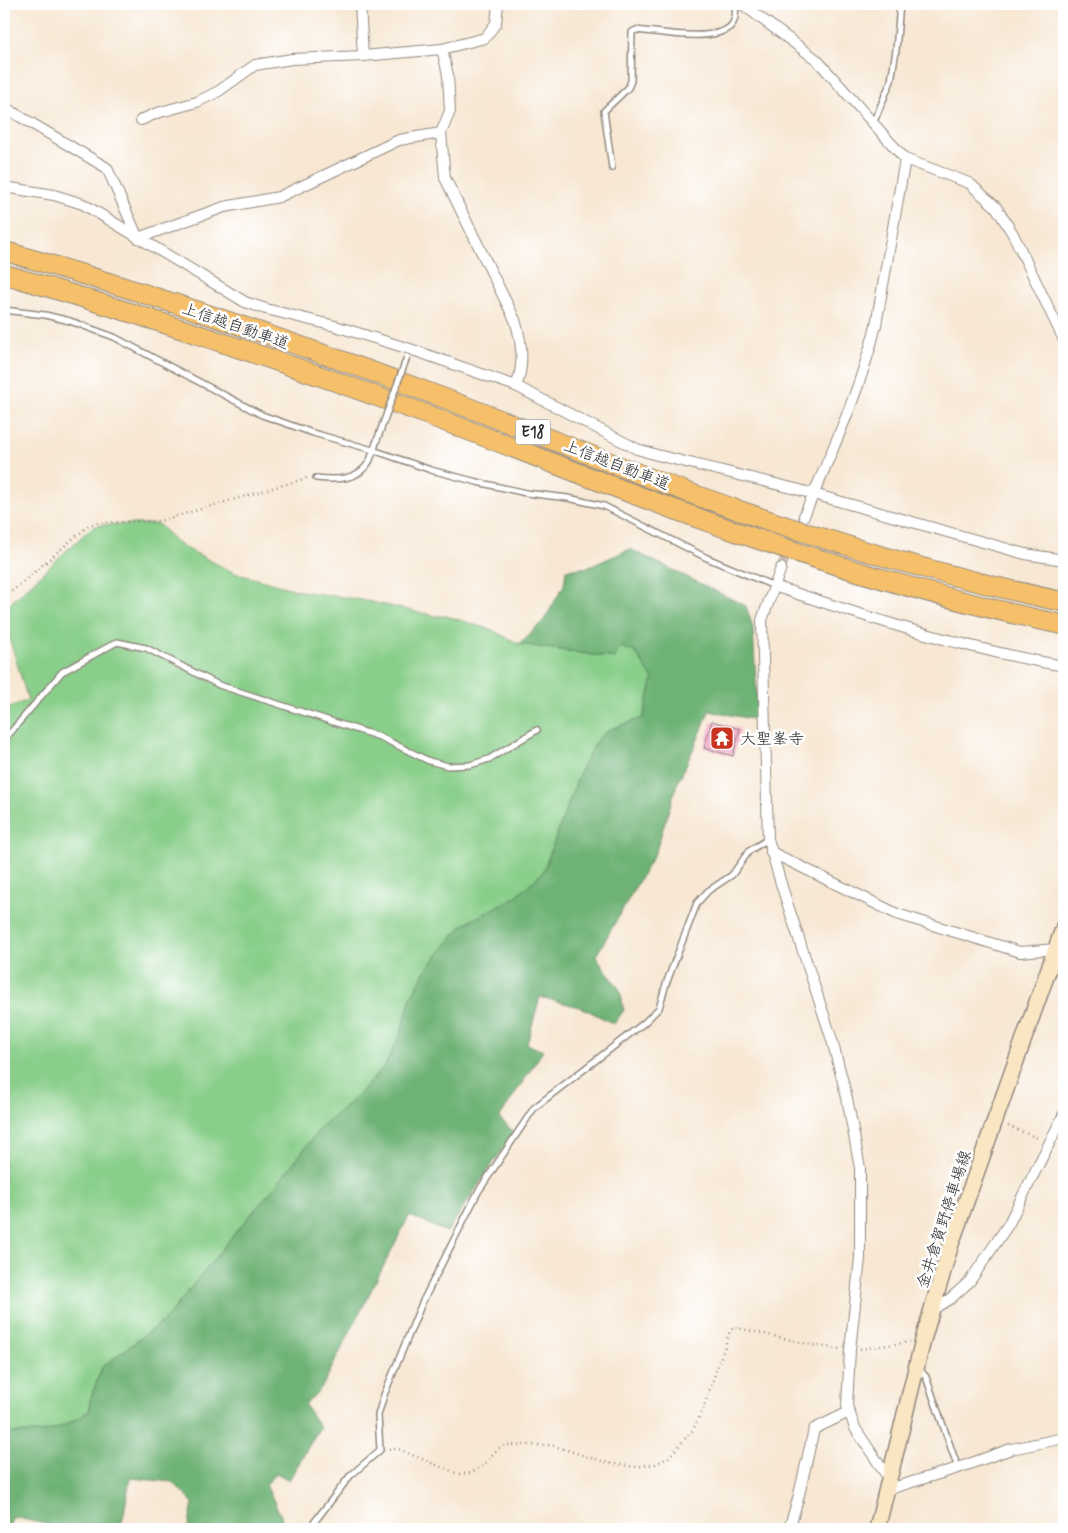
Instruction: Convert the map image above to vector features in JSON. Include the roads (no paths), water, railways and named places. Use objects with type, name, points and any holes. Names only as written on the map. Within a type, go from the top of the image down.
[{"type":"highway","name":"上信越自動車道","points":[[4,251],[136,291],[318,352],[687,491],[805,532],[931,571],[1064,602]]},
{"type":"highway","name":"上信越自動車道","points":[[4,274],[135,314],[314,374],[410,408],[681,512],[797,553],[924,592],[1064,625]]},
{"type":"main road","name":"金井倉賀野停車場線","points":[[877,1529],[916,1366],[951,1244],[1061,939]]},
{"type":"street","points":[[360,4],[363,56]]},
{"type":"street","points":[[141,120],[197,102],[219,91],[255,65],[292,59],[363,56],[442,49],[485,38],[496,23],[498,4]]},
{"type":"street","points":[[742,4],[817,60],[905,159],[969,183],[996,207],[1013,234],[1064,340]]},
{"type":"street","points":[[442,49],[448,75],[450,111],[441,133],[445,178],[515,320],[521,337],[521,370],[516,386]]},
{"type":"street","points":[[4,107],[107,168],[138,238]]},
{"type":"street","points":[[138,238],[224,207],[279,196],[399,140],[441,133]]},
{"type":"street","points":[[804,516],[854,398],[870,349],[876,325],[905,159]]},
{"type":"street","points":[[4,187],[54,195],[83,204],[245,302],[335,326],[409,353],[516,386],[637,449],[813,494],[1025,554],[1064,560]]},
{"type":"street","points":[[781,568],[762,620],[768,839],[832,1040],[847,1098],[860,1168],[860,1258],[850,1350],[847,1406],[855,1428],[887,1485],[958,1468],[1011,1449],[1064,1438]]},
{"type":"street","points":[[774,586],[913,631],[1064,666]]},
{"type":"street","points":[[771,852],[897,914],[1020,952],[1061,939]]},
{"type":"street","points":[[932,1310],[950,1299],[970,1281],[1008,1225],[1064,1114]]},
{"type":"street","points":[[789,1529],[814,1429],[849,1412]]},
{"type":"lane","points":[[612,168],[604,111],[628,88],[631,81],[632,32],[636,30],[704,35],[722,31],[732,24],[736,13],[736,4]]},
{"type":"lane","points":[[873,124],[891,81],[900,4]]},
{"type":"lane","points":[[4,310],[45,315],[70,321],[114,338],[262,416],[313,433],[373,450],[431,470],[477,482],[526,493],[568,498],[604,506],[707,558],[774,586]]},
{"type":"lane","points":[[316,478],[343,480],[352,476],[369,462],[409,353]]},
{"type":"lane","points":[[4,740],[62,672],[117,642],[146,648],[219,685],[380,737],[429,762],[448,766],[470,765],[489,759],[537,730]]},
{"type":"lane","points":[[309,1529],[350,1476],[380,1450],[378,1415],[384,1395],[422,1303],[478,1192],[534,1108],[644,1023],[659,1008],[696,903],[708,891],[732,875],[749,851],[768,839]]},
{"type":"lane","points":[[916,1366],[926,1377],[958,1468]]},
{"type":"tunnel","points":[[781,568],[798,528]]},
{"type":"place","name":"大聖峯寺","points":[[722,738]]}]
